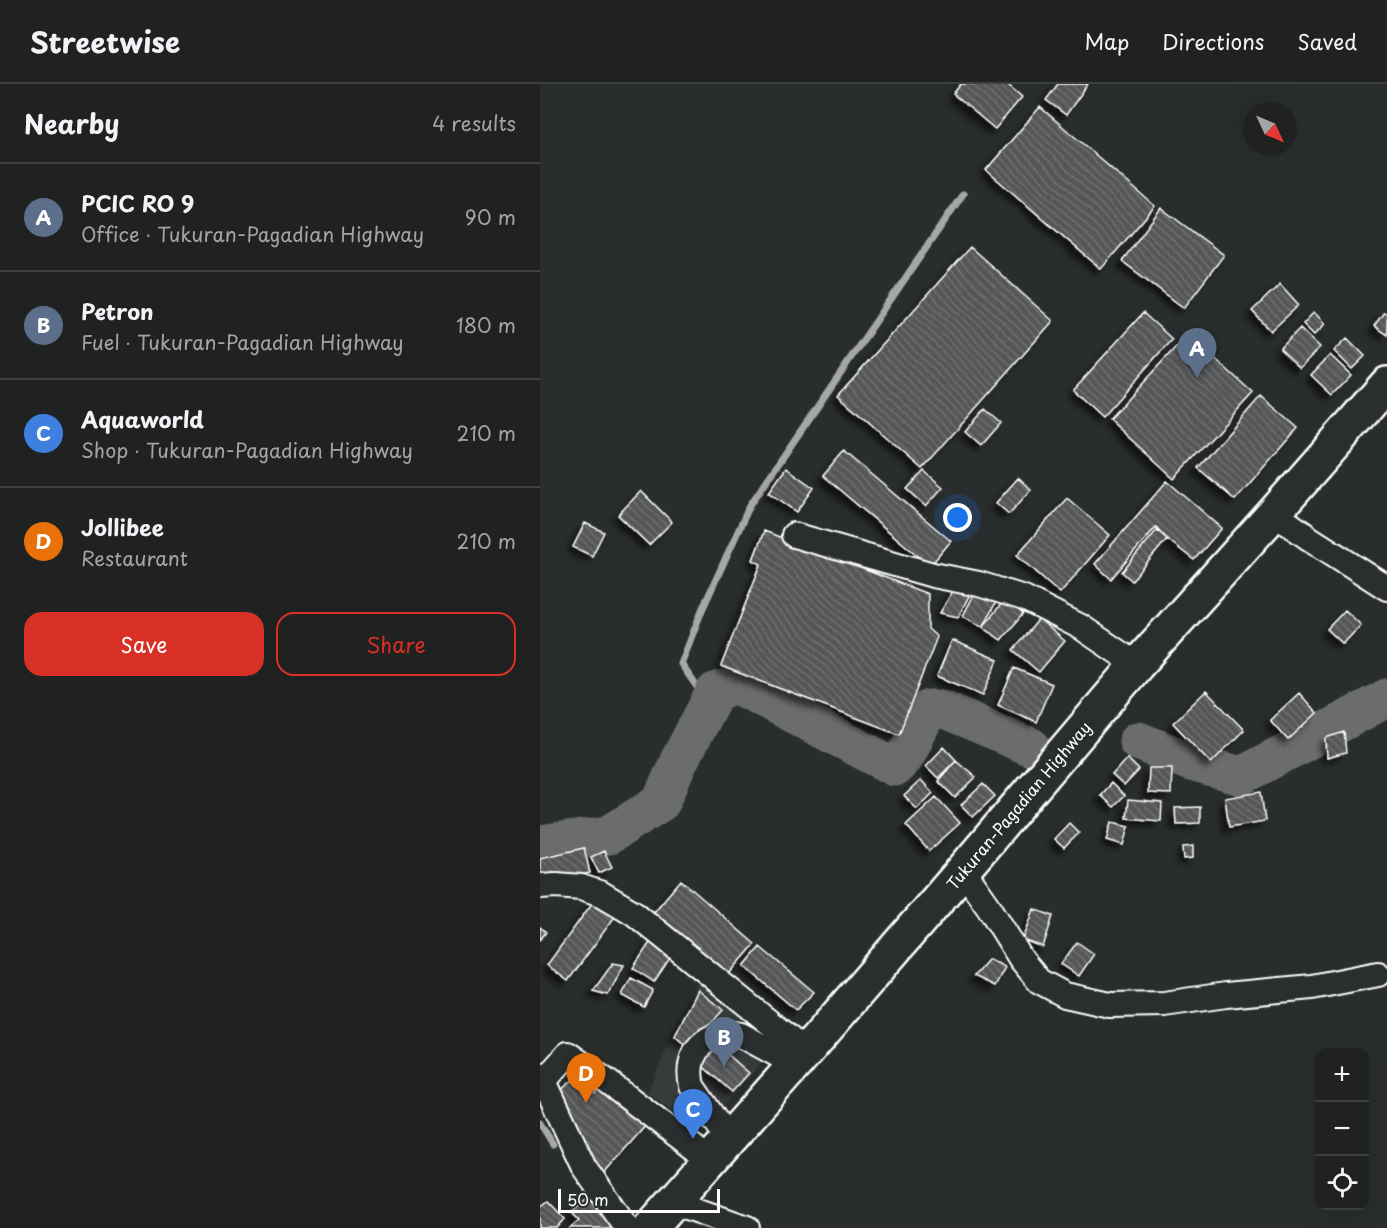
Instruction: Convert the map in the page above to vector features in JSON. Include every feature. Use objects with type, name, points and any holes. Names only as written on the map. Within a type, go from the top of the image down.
[{"type":"highway","name":"Tukuran-Pagadian Highway","points":[[650,1228],[801,1058],[1137,665],[1387,384]]},
{"type":"street","points":[[1274,513],[1387,588]]},
{"type":"street","points":[[794,535],[933,575],[979,584],[1024,598],[1081,627],[1137,665]]},
{"type":"street","points":[[963,870],[1039,981],[1065,995],[1110,1005],[1164,1004],[1226,995],[1312,987],[1378,974]]},
{"type":"street","points":[[540,886],[581,887],[602,894],[634,913],[801,1058]]},
{"type":"street","points":[[719,1149],[692,1086],[690,1076],[693,1056],[699,1047],[714,1036],[732,1033],[801,1058]]},
{"type":"street","points":[[627,1228],[584,1167],[544,1081],[568,1054],[719,1149]]},
{"type":"street","points":[[673,1202],[747,1228]]},
{"type":"shaded area","points":[[703,972],[782,1040],[701,1131],[647,1092]]},
{"type":"building","points":[[961,84],[1007,84],[1022,97],[995,129],[953,94]]},
{"type":"building","points":[[1058,84],[1088,84],[1066,115],[1046,100]]},
{"type":"building","points":[[1040,107],[1155,206],[1101,269],[986,170]]},
{"type":"building","points":[[1161,208],[1224,255],[1184,308],[1122,261]]},
{"type":"building","points":[[970,247],[1053,321],[922,469],[838,395]]},
{"type":"building","points":[[1280,284],[1299,305],[1271,331],[1252,311]]},
{"type":"building","points":[[1314,312],[1325,324],[1314,335],[1303,324]]},
{"type":"building","points":[[1384,312],[1387,314],[1387,335],[1374,326]]},
{"type":"building","points":[[1143,313],[1172,339],[1102,417],[1073,390]]},
{"type":"building","points":[[1300,328],[1320,347],[1300,368],[1280,349]]},
{"type":"building","points":[[1188,334],[1253,393],[1174,479],[1109,419]]},
{"type":"building","points":[[1347,338],[1365,356],[1352,369],[1334,351]]},
{"type":"building","points":[[1330,355],[1351,375],[1332,395],[1311,375]]},
{"type":"building","points":[[1261,396],[1298,428],[1235,500],[1198,468]]},
{"type":"building","points":[[985,409],[1001,423],[981,446],[965,432]]},
{"type":"building","points":[[844,451],[951,541],[930,566],[823,476]]},
{"type":"building","points":[[786,468],[814,488],[797,512],[769,492]]},
{"type":"building","points":[[924,471],[943,487],[926,506],[907,489]]},
{"type":"building","points":[[1018,478],[1031,490],[1009,514],[996,503]]},
{"type":"building","points":[[1167,481],[1222,528],[1194,560],[1167,539],[1156,527],[1111,579],[1095,564]]},
{"type":"building","points":[[641,491],[672,522],[649,545],[618,515]]},
{"type":"building","points":[[1067,498],[1110,535],[1060,593],[1017,555]]},
{"type":"building","points":[[585,523],[604,532],[592,556],[573,547]]},
{"type":"building","points":[[1157,530],[1167,539],[1132,581],[1122,572]]},
{"type":"building","points":[[764,531],[928,594],[928,629],[937,637],[899,734],[721,666],[761,564],[753,560]]},
{"type":"building","points":[[958,582],[972,590],[958,617],[940,613]]},
{"type":"building","points":[[977,589],[997,600],[983,627],[963,616]]},
{"type":"building","points":[[1005,599],[1023,614],[1001,640],[983,627]]},
{"type":"building","points":[[1345,610],[1361,625],[1343,644],[1327,629]]},
{"type":"building","points":[[1039,619],[1065,641],[1039,672],[1013,650]]},
{"type":"building","points":[[952,640],[998,660],[983,695],[937,676]]},
{"type":"building","points":[[1014,668],[1052,684],[1036,722],[998,705]]},
{"type":"building","points":[[1206,691],[1244,730],[1211,763],[1173,723]]},
{"type":"building","points":[[1299,693],[1317,713],[1288,740],[1270,720]]},
{"type":"building","points":[[1344,732],[1346,753],[1327,758],[1326,738]]},
{"type":"building","points":[[944,747],[956,760],[938,778],[926,766]]},
{"type":"building","points":[[1127,758],[1139,770],[1124,786],[1112,775]]},
{"type":"building","points":[[956,760],[976,777],[955,798],[938,781]]},
{"type":"building","points":[[1149,768],[1172,768],[1171,794],[1148,793]]},
{"type":"building","points":[[921,780],[933,793],[917,809],[904,796]]},
{"type":"building","points":[[1111,783],[1124,796],[1113,807],[1100,795]]},
{"type":"building","points":[[983,784],[995,796],[973,817],[961,805]]},
{"type":"building","points":[[1261,792],[1265,821],[1229,827],[1225,798]]},
{"type":"building","points":[[936,797],[960,823],[929,851],[906,825]]},
{"type":"building","points":[[1128,800],[1162,803],[1161,821],[1126,818]]},
{"type":"building","points":[[1200,807],[1200,823],[1176,824],[1175,808]]},
{"type":"building","points":[[1112,822],[1129,826],[1124,845],[1107,840]]},
{"type":"building","points":[[1069,823],[1079,833],[1064,848],[1054,839]]},
{"type":"building","points":[[1193,846],[1193,858],[1184,859],[1183,847]]},
{"type":"building","points":[[584,848],[590,873],[540,884],[540,858]]},
{"type":"building","points":[[604,851],[612,867],[599,873],[591,857]]},
{"type":"building","points":[[681,880],[755,944],[728,975],[653,913]]},
{"type":"building","points":[[598,895],[619,911],[568,981],[547,965]]},
{"type":"building","points":[[1034,909],[1053,916],[1043,947],[1023,940]]},
{"type":"building","points":[[540,927],[546,932],[540,940]]},
{"type":"building","points":[[651,941],[672,955],[654,982],[633,968]]},
{"type":"building","points":[[1077,942],[1094,954],[1079,976],[1061,964]]},
{"type":"building","points":[[760,947],[814,992],[796,1010],[744,966]]},
{"type":"building","points":[[989,959],[1005,967],[995,986],[974,976]]},
{"type":"building","points":[[613,963],[624,965],[608,995],[593,991]]},
{"type":"building","points":[[631,978],[653,990],[644,1007],[622,995]]},
{"type":"building","points":[[698,990],[723,1010],[695,1042],[683,1043],[675,1036]]},
{"type":"building","points":[[715,1043],[749,1073],[732,1092],[698,1062]]},
{"type":"building","points":[[576,1077],[595,1094],[599,1089],[615,1104],[619,1100],[647,1124],[603,1174],[577,1151],[586,1140],[558,1093]]},
{"type":"building","points":[[590,1198],[612,1228],[570,1228],[579,1220],[571,1212]]},
{"type":"building","points":[[548,1201],[565,1219],[557,1228],[540,1228],[540,1207]]},
{"type":"waterway","points":[[709,704],[681,664],[702,610],[750,505],[963,194]]},
{"type":"waterway","points":[[540,845],[609,835],[661,802],[679,761],[715,692],[736,684],[895,767],[904,758],[929,709],[942,709],[1031,747]]},
{"type":"waterway","points":[[1138,741],[1191,762],[1241,776],[1387,698]]},
{"type":"waterway","points":[[540,1123],[553,1144]]},
{"type":"place","name":"PCIC RO 9","points":[[1197,378]]},
{"type":"place","name":"Petron","points":[[724,1067]]},
{"type":"place","name":"Jollibee","points":[[586,1103]]},
{"type":"place","name":"Aquaworld","points":[[693,1139]]}]
